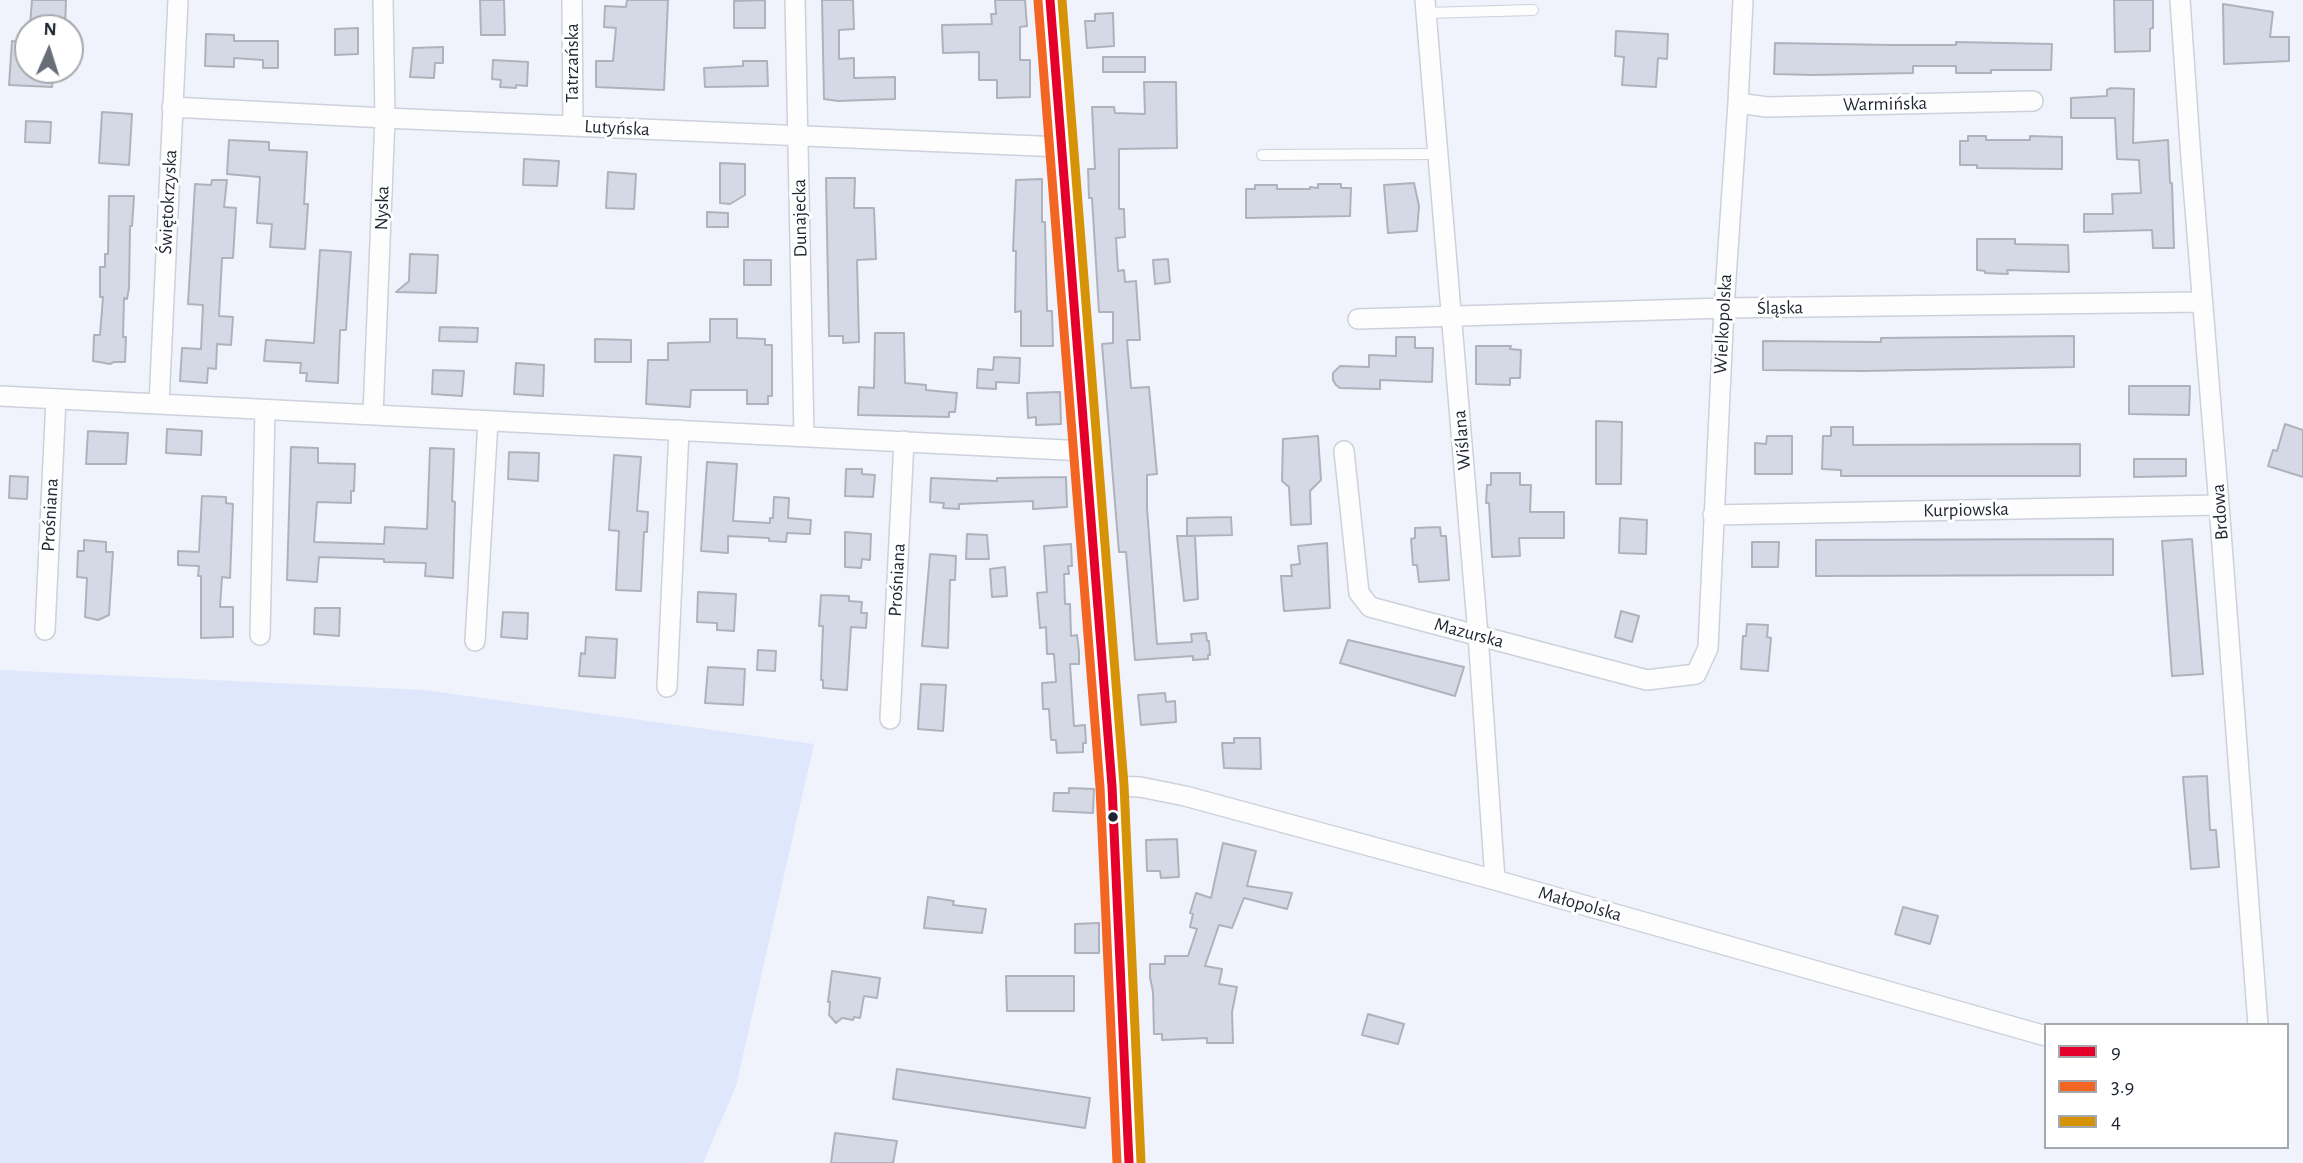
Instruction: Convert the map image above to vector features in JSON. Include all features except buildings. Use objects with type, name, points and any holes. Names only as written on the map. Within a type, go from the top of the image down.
[{"type":"street","name":"Świętokrzyska","points":[[159,404],[178,0]]},
{"type":"street","name":"Nyska","points":[[373,415],[386,118],[383,0]]},
{"type":"street","name":"Tatrzańska","points":[[572,0],[573,126]]},
{"type":"street","name":"Dunajecka","points":[[795,0],[804,436]]},
{"type":"street","points":[[1050,0],[1112,786],[1129,1163]]},
{"type":"street","name":"Wielkopolska","points":[[1708,648],[1724,308],[1743,0]]},
{"type":"street","name":"Brdowa","points":[[2180,0],[2258,1023]]},
{"type":"street","name":"Wiślana","points":[[1426,6],[1478,635],[1495,880]]},
{"type":"street","name":"Warmińska","points":[[1738,103],[1767,107],[2033,101]]},
{"type":"street","name":"Lutyńska","points":[[172,107],[1061,147]]},
{"type":"street","name":"Śląska","points":[[1358,318],[1724,308],[2202,302]]},
{"type":"street","points":[[0,396],[1085,451]]},
{"type":"street","name":"Prośniana","points":[[45,630],[56,399]]},
{"type":"street","points":[[260,635],[265,410]]},
{"type":"street","points":[[475,641],[488,421]]},
{"type":"street","points":[[667,687],[678,430]]},
{"type":"street","name":"Prośniana","points":[[890,719],[904,442]]},
{"type":"street","name":"Mazurska","points":[[1344,451],[1359,593],[1370,607],[1647,680],[1696,674],[1708,648]]},
{"type":"street","name":"Kurpiowska","points":[[1713,515],[2219,505]]},
{"type":"street","name":"Małopolska","points":[[1112,786],[1140,787],[1185,796],[1495,880],[2044,1035]]},
{"type":"lane","points":[[1426,6],[1533,10]]},
{"type":"lane","points":[[1262,155],[1438,154]]},
{"type":"shaded area","points":[[0,670],[424,690],[814,744],[736,1086],[703,1163],[0,1163]]},
{"type":"transit line","name":"9","points":[[1050,0],[1112,786],[1129,1163]]},
{"type":"transit line","name":"4","points":[[1062,0],[1124,785],[1141,1162]]},
{"type":"transit line","name":"3.9","points":[[1038,1],[1100,787],[1117,1163]]}]
